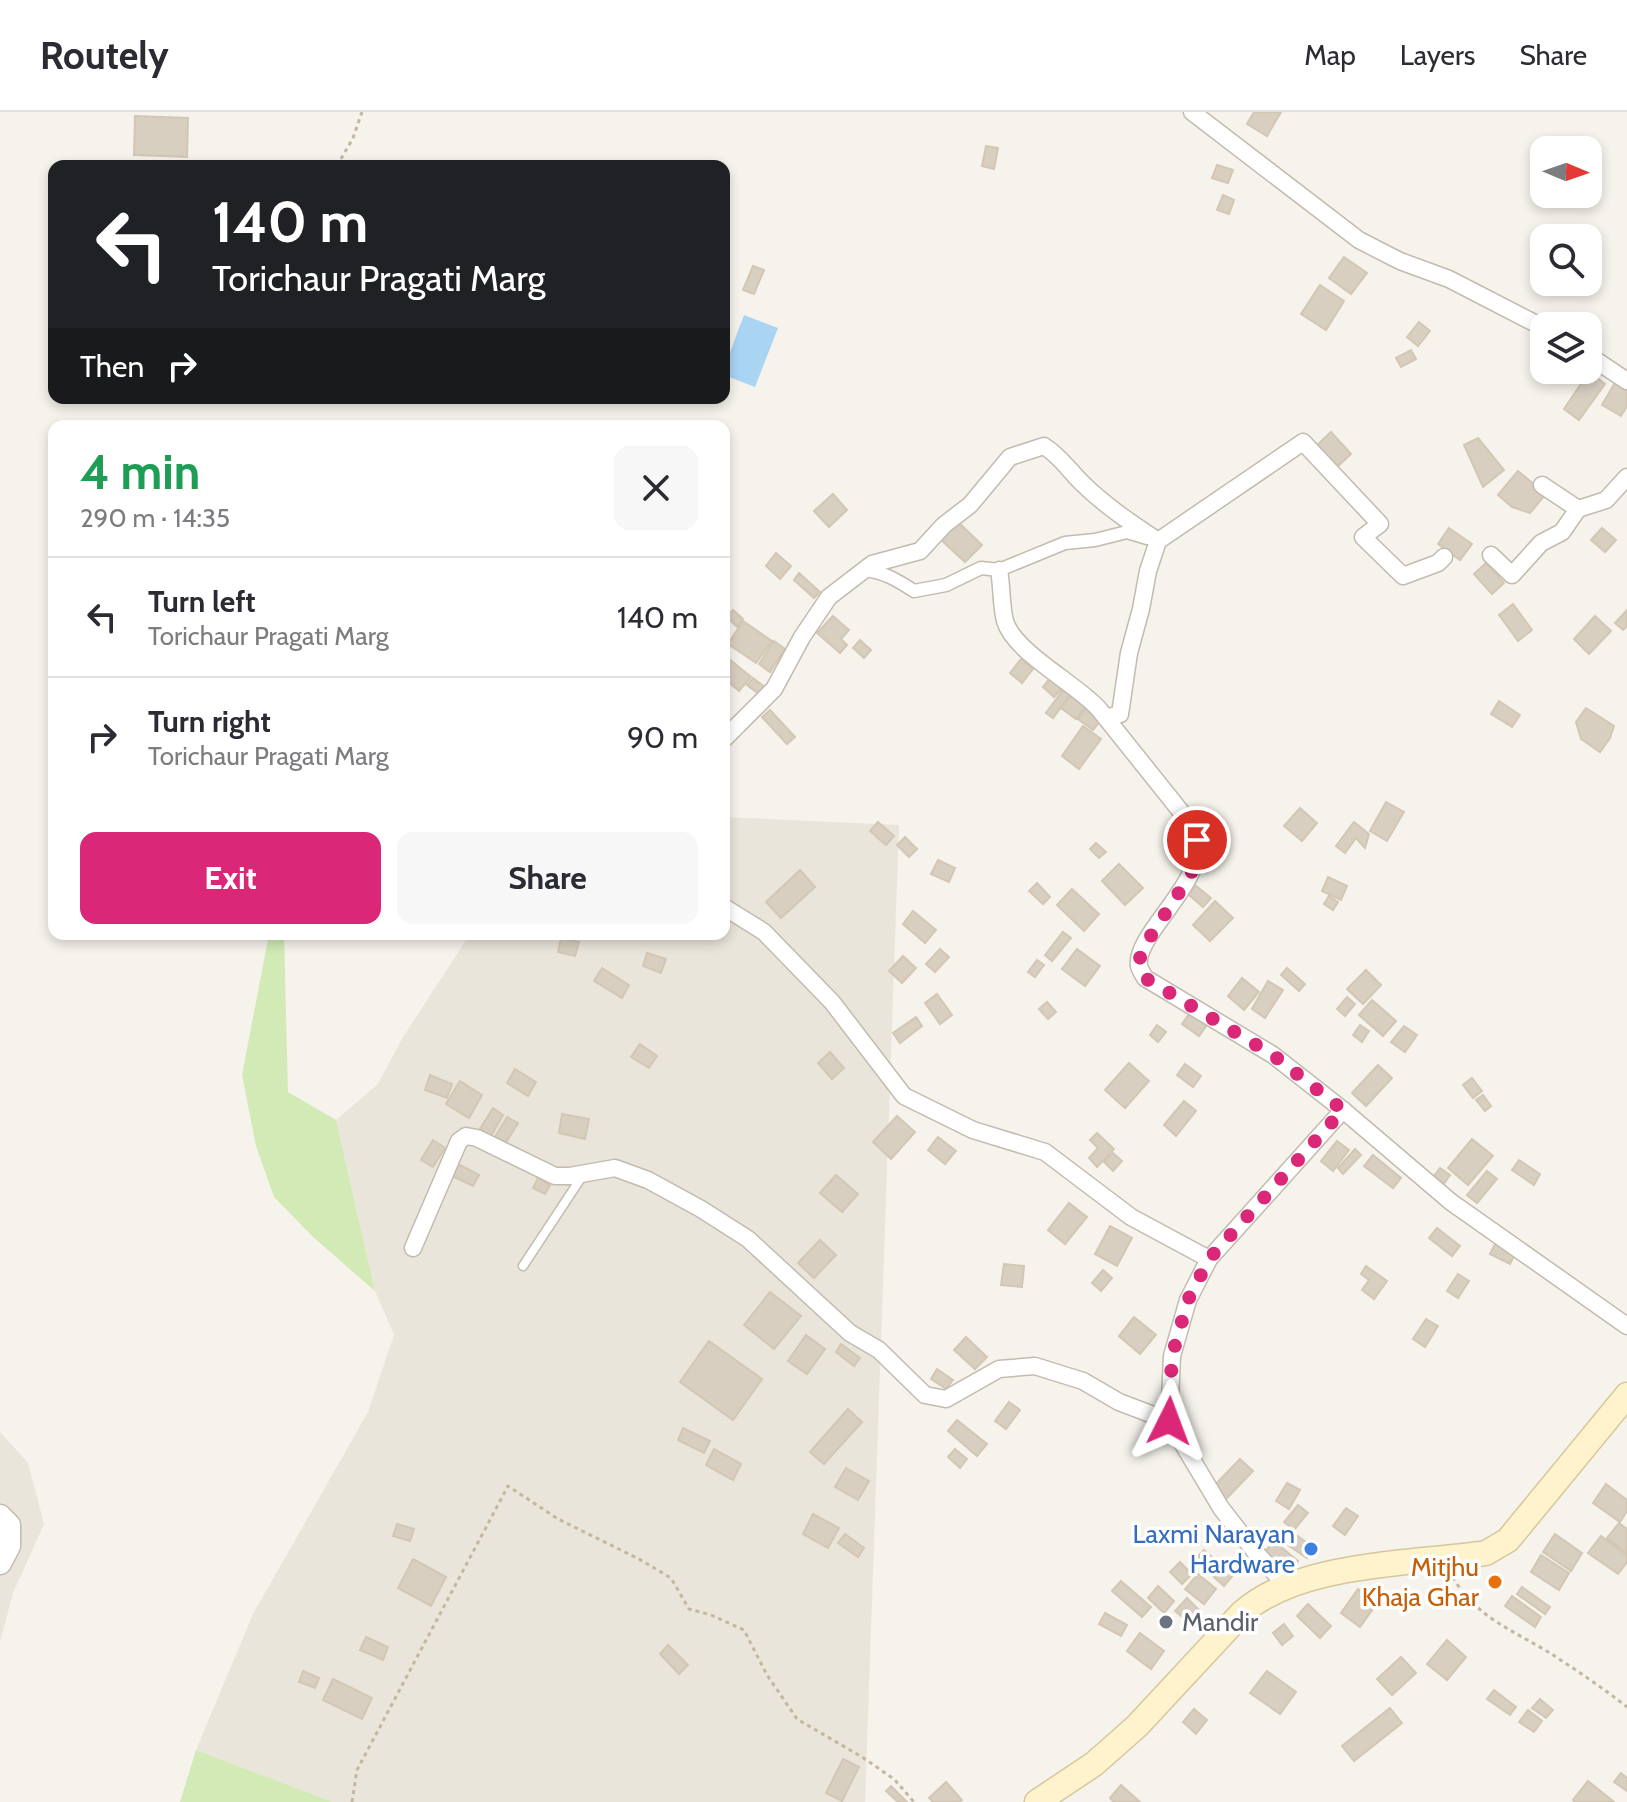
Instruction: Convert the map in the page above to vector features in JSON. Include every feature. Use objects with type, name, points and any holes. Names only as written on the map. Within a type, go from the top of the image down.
[{"type":"main road","points":[[1037,1802],[1094,1764],[1147,1716],[1242,1613],[1286,1585],[1344,1571],[1486,1553],[1508,1540],[1627,1395]]},
{"type":"street","points":[[1192,112],[1359,240],[1400,261],[1449,279],[1530,321]]},
{"type":"street","points":[[1602,364],[1627,381]]},
{"type":"street","points":[[1106,718],[1120,714],[1129,653],[1158,541],[1303,442],[1380,524],[1363,537],[1403,576],[1438,563],[1444,557]]},
{"type":"street","points":[[730,733],[774,689],[802,637],[829,597],[872,564],[920,551],[944,525],[970,505],[1010,457],[1044,446],[1060,456],[1078,479],[1104,503],[1158,541]]},
{"type":"street","points":[[1491,555],[1512,575],[1541,543],[1562,532],[1578,509],[1606,500],[1627,477]]},
{"type":"street","points":[[1542,485],[1578,509]]},
{"type":"street","points":[[864,570],[878,571],[914,591],[946,585],[981,568],[999,570],[1065,543],[1127,532],[1158,541]]},
{"type":"street","points":[[999,570],[1006,623],[1020,643],[1056,674],[1082,691],[1190,823],[1197,840],[1191,874],[1141,951],[1139,966],[1145,978],[1273,1055],[1451,1202],[1627,1326]]},
{"type":"street","points":[[730,911],[764,932],[832,1002],[904,1096],[973,1130],[1045,1152],[1131,1217],[1209,1259]]},
{"type":"street","points":[[1286,1585],[1221,1508],[1169,1421],[1172,1356],[1188,1300],[1209,1259],[1343,1110]]},
{"type":"street","points":[[413,1248],[459,1141],[466,1136],[477,1138],[555,1176],[615,1168],[648,1180],[748,1239],[850,1333],[879,1350],[925,1395],[946,1399],[999,1369],[1035,1366],[1083,1381],[1119,1402],[1169,1421]]},
{"type":"street","points":[[0,1516],[9,1525],[9,1546],[0,1563]]},
{"type":"lane","points":[[523,1266],[586,1171]]},
{"type":"path","points":[[340,160],[353,138],[362,112]]},
{"type":"path","points":[[352,1802],[357,1770],[508,1486],[558,1519],[671,1578],[689,1609],[744,1630],[767,1675],[797,1719],[894,1779],[914,1802]]},
{"type":"path","points":[[1446,1558],[1461,1592],[1480,1611],[1627,1707]]},
{"type":"shaded area","points":[[730,817],[899,825],[865,1802],[333,1802],[196,1750],[253,1614],[368,1412],[394,1335],[375,1291],[336,1120],[378,1084],[403,1037],[466,940],[730,940]]},
{"type":"shaded area","points":[[0,1432],[28,1463],[44,1524],[13,1593],[0,1642]]},
{"type":"green space","points":[[268,940],[284,940],[288,1092],[336,1120],[375,1291],[313,1237],[274,1197],[256,1146],[242,1075]]},
{"type":"green space","points":[[196,1750],[333,1802],[180,1802]]},
{"type":"water","points":[[744,315],[778,328],[755,387],[730,377],[730,352]]},
{"type":"building","points":[[1254,112],[1281,112],[1267,136],[1247,124]]},
{"type":"building","points":[[135,116],[188,118],[187,157],[134,155]]},
{"type":"building","points":[[986,146],[998,148],[994,169],[982,166]]},
{"type":"building","points":[[1217,165],[1233,170],[1228,183],[1212,178]]},
{"type":"building","points":[[1223,195],[1234,200],[1229,214],[1217,210]]},
{"type":"building","points":[[1344,257],[1367,273],[1351,294],[1329,278]]},
{"type":"building","points":[[753,266],[764,270],[754,294],[743,290]]},
{"type":"building","points":[[1320,285],[1344,301],[1326,330],[1301,314]]},
{"type":"building","points":[[1419,322],[1430,331],[1418,346],[1407,337]]},
{"type":"building","points":[[1411,350],[1416,359],[1401,367],[1396,358]]},
{"type":"building","points":[[1616,381],[1627,388],[1627,406],[1621,416],[1602,405]]},
{"type":"building","points":[[1581,384],[1605,384],[1579,420],[1564,409]]},
{"type":"building","points":[[1331,432],[1351,454],[1336,468],[1316,446]]},
{"type":"building","points":[[1478,438],[1504,470],[1483,487],[1464,445]]},
{"type":"building","points":[[1518,471],[1546,494],[1530,513],[1512,507],[1498,495]]},
{"type":"building","points":[[833,494],[847,510],[829,527],[814,511]]},
{"type":"building","points":[[956,520],[982,545],[965,562],[939,538]]},
{"type":"building","points":[[1449,528],[1472,544],[1460,560],[1438,544]]},
{"type":"building","points":[[1602,528],[1616,540],[1605,552],[1591,540]]},
{"type":"building","points":[[776,553],[791,566],[780,579],[766,566]]},
{"type":"building","points":[[1486,563],[1504,583],[1492,594],[1474,574]]},
{"type":"building","points":[[799,573],[820,592],[814,598],[794,580]]},
{"type":"building","points":[[1513,604],[1532,630],[1518,641],[1499,615]]},
{"type":"building","points":[[733,610],[743,619],[737,627],[730,620]]},
{"type":"building","points":[[1627,610],[1627,626],[1623,630],[1615,623]]},
{"type":"building","points":[[833,616],[849,630],[841,639],[847,645],[840,653],[817,633]]},
{"type":"building","points":[[1595,616],[1611,631],[1589,654],[1574,639]]},
{"type":"building","points":[[743,621],[772,641],[756,663],[730,645]]},
{"type":"building","points":[[860,640],[871,650],[864,658],[853,648]]},
{"type":"building","points":[[774,641],[785,649],[770,672],[759,664]]},
{"type":"building","points":[[1021,659],[1033,669],[1022,683],[1010,673]]},
{"type":"building","points":[[730,660],[751,677],[739,691],[730,683]]},
{"type":"building","points":[[753,678],[766,688],[760,695],[747,685]]},
{"type":"building","points":[[1050,678],[1062,688],[1054,697],[1043,687]]},
{"type":"building","points":[[1063,690],[1070,695],[1053,718],[1046,713]]},
{"type":"building","points":[[1071,695],[1086,706],[1076,719],[1061,708]]},
{"type":"building","points":[[1499,701],[1520,715],[1512,727],[1491,714]]},
{"type":"building","points":[[1087,707],[1102,718],[1093,730],[1078,719]]},
{"type":"building","points":[[1586,708],[1614,726],[1600,752],[1581,739],[1576,722]]},
{"type":"building","points":[[770,710],[795,737],[787,744],[762,717]]},
{"type":"building","points":[[1083,726],[1101,739],[1079,769],[1062,756]]},
{"type":"building","points":[[1386,802],[1404,812],[1387,841],[1370,831]]},
{"type":"building","points":[[1300,808],[1317,823],[1302,841],[1284,826]]},
{"type":"building","points":[[878,822],[894,836],[886,845],[870,831]]},
{"type":"building","points":[[1354,822],[1369,834],[1365,848],[1356,838],[1345,853],[1336,846]]},
{"type":"building","points":[[905,837],[917,849],[909,857],[897,845]]},
{"type":"building","points":[[1096,843],[1106,852],[1099,858],[1090,849]]},
{"type":"building","points":[[938,860],[955,868],[949,882],[931,874]]},
{"type":"building","points":[[1119,864],[1143,888],[1125,905],[1102,881]]},
{"type":"building","points":[[800,870],[815,887],[781,918],[766,902]]},
{"type":"building","points":[[1328,877],[1347,886],[1341,900],[1322,891]]},
{"type":"building","points":[[1037,883],[1050,897],[1043,904],[1029,891]]},
{"type":"building","points":[[1195,885],[1211,898],[1203,907],[1188,894]]},
{"type":"building","points":[[1072,889],[1099,914],[1084,931],[1057,905]]},
{"type":"building","points":[[1329,896],[1338,902],[1333,910],[1324,904]]},
{"type":"building","points":[[1215,901],[1233,918],[1210,941],[1193,925]]},
{"type":"building","points":[[913,911],[936,930],[925,943],[903,924]]},
{"type":"building","points":[[1063,932],[1071,938],[1052,961],[1045,955]]},
{"type":"building","points":[[561,940],[579,942],[575,956],[558,952]]},
{"type":"building","points":[[940,949],[949,957],[935,972],[926,964]]},
{"type":"building","points":[[1077,949],[1100,966],[1085,986],[1062,969]]},
{"type":"building","points":[[647,953],[666,959],[661,973],[643,966]]},
{"type":"building","points":[[903,956],[916,968],[902,983],[889,971]]},
{"type":"building","points":[[1037,960],[1044,965],[1035,977],[1028,972]]},
{"type":"building","points":[[602,968],[629,985],[622,998],[594,981]]},
{"type":"building","points":[[1287,968],[1305,984],[1299,991],[1281,975]]},
{"type":"building","points":[[1366,970],[1381,985],[1363,1004],[1347,989]]},
{"type":"building","points":[[1242,978],[1259,992],[1244,1010],[1228,996]]},
{"type":"building","points":[[1268,981],[1283,990],[1265,1018],[1252,1009]]},
{"type":"building","points":[[937,994],[952,1015],[940,1024],[925,1003]]},
{"type":"building","points":[[1347,997],[1355,1004],[1345,1016],[1337,1009]]},
{"type":"building","points":[[1372,1000],[1396,1021],[1383,1036],[1359,1015]]},
{"type":"building","points":[[1047,1002],[1056,1012],[1048,1019],[1039,1009]]},
{"type":"building","points":[[1192,1010],[1209,1022],[1199,1036],[1182,1024]]},
{"type":"building","points":[[916,1017],[922,1026],[900,1043],[893,1033]]},
{"type":"building","points":[[1157,1025],[1166,1032],[1158,1042],[1150,1035]]},
{"type":"building","points":[[1360,1025],[1369,1031],[1362,1042],[1353,1035]]},
{"type":"building","points":[[1404,1026],[1417,1035],[1405,1052],[1391,1042]]},
{"type":"building","points":[[640,1044],[657,1056],[649,1068],[631,1057]]},
{"type":"building","points":[[830,1052],[844,1068],[832,1079],[818,1063]]},
{"type":"building","points":[[1129,1063],[1149,1081],[1125,1108],[1105,1090]]},
{"type":"building","points":[[1185,1064],[1201,1076],[1193,1087],[1177,1075]]},
{"type":"building","points":[[1378,1065],[1392,1078],[1366,1106],[1352,1093]]},
{"type":"building","points":[[515,1069],[536,1082],[528,1096],[507,1083]]},
{"type":"building","points":[[430,1075],[452,1084],[447,1098],[425,1090]]},
{"type":"building","points":[[1472,1078],[1482,1091],[1473,1098],[1463,1085]]},
{"type":"building","points":[[460,1081],[482,1095],[469,1118],[446,1104]]},
{"type":"building","points":[[1483,1095],[1491,1106],[1485,1111],[1476,1100]]},
{"type":"building","points":[[1184,1101],[1196,1111],[1176,1136],[1164,1125]]},
{"type":"building","points":[[493,1108],[503,1115],[491,1136],[480,1129]]},
{"type":"building","points":[[562,1114],[589,1119],[585,1139],[559,1133]]},
{"type":"building","points":[[897,1116],[915,1132],[891,1159],[873,1142]]},
{"type":"building","points":[[507,1117],[518,1123],[505,1144],[495,1137]]},
{"type":"building","points":[[1097,1133],[1114,1149],[1097,1167],[1089,1158],[1098,1148],[1090,1140]]},
{"type":"building","points":[[938,1137],[956,1151],[945,1164],[928,1150]]},
{"type":"building","points":[[1472,1139],[1493,1156],[1468,1185],[1448,1168]]},
{"type":"building","points":[[433,1140],[445,1148],[433,1167],[421,1160]]},
{"type":"building","points":[[1337,1141],[1349,1150],[1333,1171],[1321,1161]]},
{"type":"building","points":[[1355,1149],[1361,1155],[1343,1174],[1338,1168]]},
{"type":"building","points":[[1113,1153],[1122,1161],[1113,1171],[1104,1162]]},
{"type":"building","points":[[1373,1155],[1401,1178],[1393,1188],[1364,1166]]},
{"type":"building","points":[[1519,1160],[1540,1174],[1534,1185],[1512,1170]]},
{"type":"building","points":[[458,1164],[479,1175],[473,1186],[452,1176]]},
{"type":"building","points":[[1440,1168],[1450,1175],[1443,1185],[1433,1177]]},
{"type":"building","points":[[1487,1171],[1497,1179],[1477,1203],[1467,1195]]},
{"type":"building","points":[[836,1175],[858,1194],[842,1212],[820,1193]]},
{"type":"building","points":[[538,1178],[550,1185],[545,1194],[533,1188]]},
{"type":"building","points":[[1069,1203],[1087,1217],[1065,1244],[1048,1230]]},
{"type":"building","points":[[1110,1226],[1132,1238],[1117,1266],[1095,1254]]},
{"type":"building","points":[[1437,1228],[1460,1246],[1452,1256],[1429,1238]]},
{"type":"building","points":[[820,1240],[836,1255],[814,1278],[798,1263]]},
{"type":"building","points":[[1495,1244],[1515,1254],[1510,1264],[1490,1254]]},
{"type":"building","points":[[1004,1264],[1024,1266],[1022,1287],[1001,1285]]},
{"type":"building","points":[[1366,1266],[1387,1281],[1374,1299],[1362,1290],[1369,1280],[1361,1274]]},
{"type":"building","points":[[1103,1270],[1112,1278],[1101,1291],[1092,1283]]},
{"type":"building","points":[[1458,1274],[1469,1281],[1458,1298],[1447,1291]]},
{"type":"building","points":[[770,1292],[801,1316],[774,1349],[744,1325]]},
{"type":"building","points":[[1134,1317],[1156,1335],[1140,1354],[1119,1336]]},
{"type":"building","points":[[1426,1319],[1438,1326],[1425,1347],[1413,1339]]},
{"type":"building","points":[[806,1335],[825,1349],[807,1374],[788,1361]]},
{"type":"building","points":[[966,1337],[987,1357],[975,1369],[954,1350]]},
{"type":"building","points":[[709,1341],[762,1379],[733,1420],[680,1382]]},
{"type":"building","points":[[841,1344],[860,1358],[854,1366],[836,1352]]},
{"type":"building","points":[[937,1369],[953,1380],[946,1389],[931,1379]]},
{"type":"building","points":[[1009,1402],[1020,1410],[1006,1429],[995,1421]]},
{"type":"building","points":[[848,1409],[862,1422],[824,1464],[810,1452]]},
{"type":"building","points":[[957,1420],[987,1444],[977,1456],[948,1431]]},
{"type":"building","points":[[683,1428],[710,1441],[704,1453],[678,1440]]},
{"type":"building","points":[[714,1449],[741,1464],[733,1480],[706,1465]]},
{"type":"building","points":[[955,1449],[967,1459],[960,1468],[948,1457]]},
{"type":"building","points":[[1240,1459],[1253,1471],[1226,1499],[1213,1487]]},
{"type":"building","points":[[846,1468],[869,1481],[858,1500],[835,1487]]},
{"type":"building","points":[[1287,1483],[1300,1490],[1289,1509],[1276,1501]]},
{"type":"building","points":[[1606,1484],[1627,1500],[1627,1511],[1620,1522],[1593,1503]]},
{"type":"building","points":[[1298,1505],[1308,1513],[1294,1530],[1284,1522]]},
{"type":"building","points":[[1346,1508],[1358,1516],[1345,1535],[1333,1526]]},
{"type":"building","points":[[813,1514],[839,1528],[828,1548],[803,1534]]},
{"type":"building","points":[[1619,1523],[1627,1529],[1626,1553],[1607,1538]]},
{"type":"building","points":[[397,1524],[414,1529],[410,1541],[393,1536]]},
{"type":"building","points":[[1292,1532],[1313,1547],[1307,1558],[1285,1543]]},
{"type":"building","points":[[845,1534],[864,1548],[858,1557],[838,1543]]},
{"type":"building","points":[[1555,1534],[1582,1553],[1571,1571],[1543,1552]]},
{"type":"building","points":[[1601,1536],[1627,1555],[1627,1562],[1618,1574],[1588,1553]]},
{"type":"building","points":[[1274,1541],[1298,1561],[1287,1573],[1264,1553]]},
{"type":"building","points":[[1204,1550],[1233,1575],[1224,1586],[1195,1560]]},
{"type":"building","points":[[1541,1555],[1569,1573],[1559,1590],[1531,1572]]},
{"type":"building","points":[[413,1559],[446,1577],[431,1606],[398,1588]]},
{"type":"building","points":[[1180,1562],[1192,1574],[1182,1584],[1170,1572]]},
{"type":"building","points":[[1198,1574],[1216,1589],[1204,1604],[1185,1589]]},
{"type":"building","points":[[1121,1581],[1151,1607],[1142,1617],[1112,1591]]},
{"type":"building","points":[[1158,1586],[1174,1601],[1164,1613],[1148,1598]]},
{"type":"building","points":[[1522,1587],[1550,1607],[1545,1614],[1517,1594]]},
{"type":"building","points":[[1358,1589],[1377,1603],[1360,1627],[1341,1613]]},
{"type":"building","points":[[1512,1596],[1541,1617],[1535,1627],[1505,1606]]},
{"type":"building","points":[[1187,1598],[1199,1610],[1188,1622],[1175,1611]]},
{"type":"building","points":[[1308,1604],[1331,1626],[1320,1638],[1297,1616]]},
{"type":"building","points":[[1105,1613],[1127,1625],[1121,1636],[1099,1624]]},
{"type":"building","points":[[1284,1624],[1293,1636],[1282,1645],[1273,1633]]},
{"type":"building","points":[[1140,1633],[1164,1651],[1151,1669],[1127,1651]]},
{"type":"building","points":[[366,1637],[388,1647],[383,1660],[360,1650]]},
{"type":"building","points":[[1447,1640],[1466,1657],[1447,1680],[1427,1664]]},
{"type":"building","points":[[668,1645],[688,1665],[679,1674],[660,1654]]},
{"type":"building","points":[[1401,1657],[1416,1673],[1392,1695],[1377,1679]]},
{"type":"building","points":[[303,1671],[319,1678],[315,1688],[299,1682]]},
{"type":"building","points":[[1267,1671],[1296,1692],[1280,1714],[1250,1693]]},
{"type":"building","points":[[333,1679],[372,1698],[362,1719],[323,1700]]},
{"type":"building","points":[[1494,1690],[1516,1707],[1510,1715],[1487,1699]]},
{"type":"building","points":[[1540,1699],[1553,1710],[1546,1718],[1532,1708]]},
{"type":"building","points":[[1390,1708],[1402,1723],[1354,1761],[1342,1746]]},
{"type":"building","points":[[1194,1709],[1207,1720],[1196,1734],[1183,1722]]},
{"type":"building","points":[[1528,1710],[1542,1721],[1534,1732],[1519,1722]]},
{"type":"building","points":[[843,1759],[859,1767],[842,1801],[826,1793]]},
{"type":"building","points":[[1621,1773],[1627,1778],[1627,1791],[1614,1782]]},
{"type":"building","points":[[1588,1781],[1614,1802],[1575,1802],[1573,1800]]},
{"type":"building","points":[[946,1782],[962,1800],[933,1802],[929,1798]]},
{"type":"building","points":[[1121,1785],[1140,1802],[1114,1802],[1110,1798]]},
{"type":"building","points":[[891,1786],[907,1802],[898,1802],[886,1791]]},
{"type":"place","name":"Laxmi Narayan Hardware","points":[[1311,1549]]},
{"type":"place","name":"Mitjhu Khaja Ghar","points":[[1495,1582]]},
{"type":"place","name":"Mandir","points":[[1166,1622]]},
{"type":"route","points":[[1169,1421],[1172,1356],[1188,1300],[1209,1259],[1343,1110],[1273,1055],[1145,978],[1139,966],[1141,951],[1191,874],[1197,840]]}]
